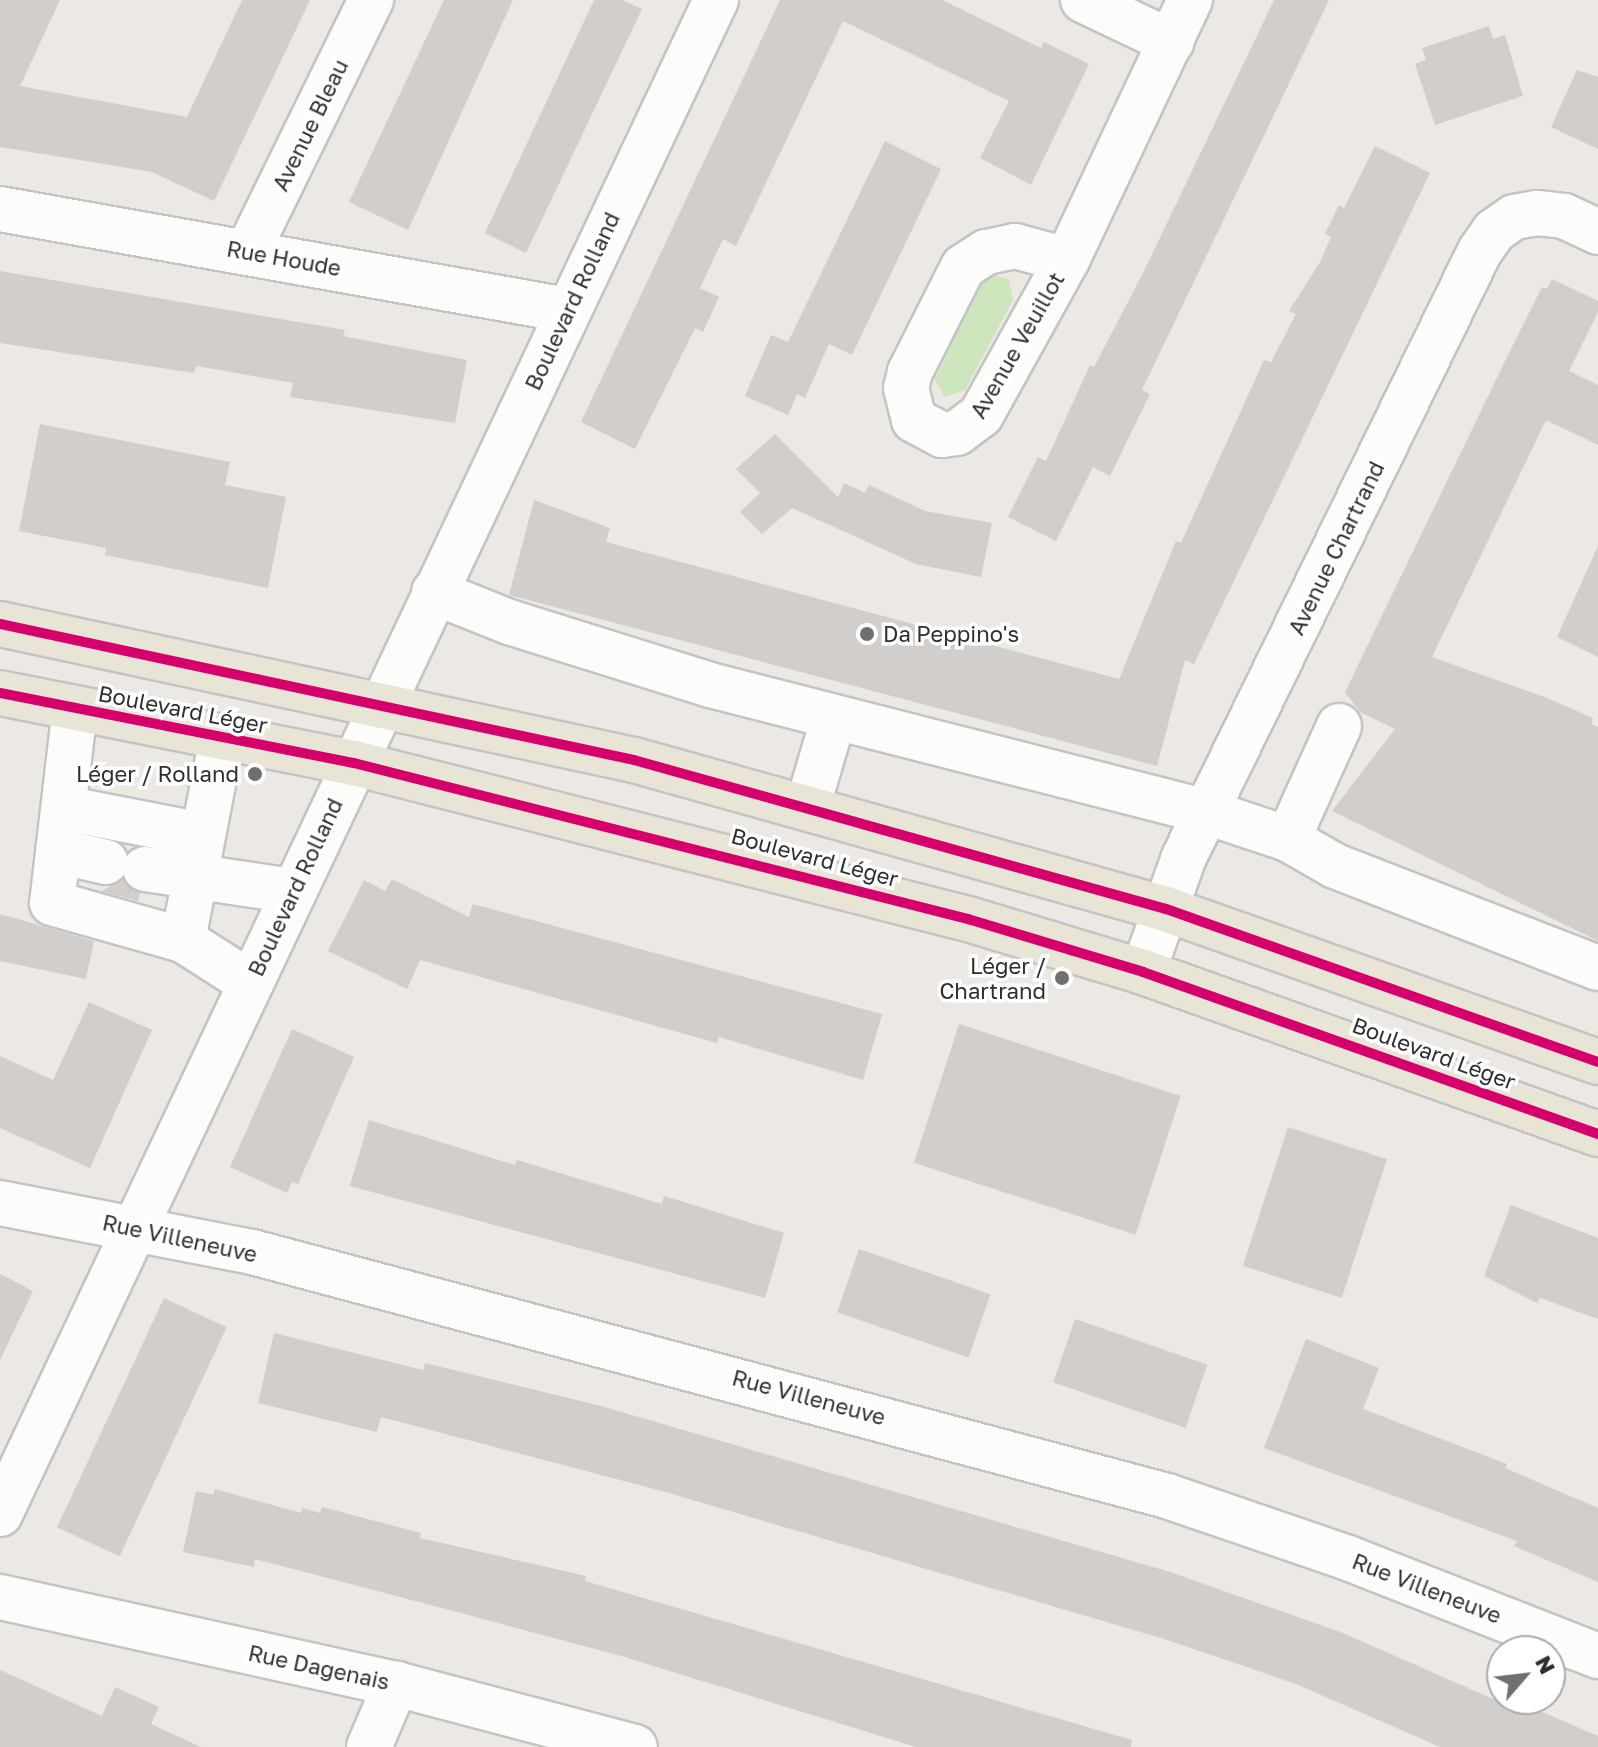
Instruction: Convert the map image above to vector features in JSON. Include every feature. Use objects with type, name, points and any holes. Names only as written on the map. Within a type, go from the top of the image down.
[{"type":"main road","name":"Boulevard Léger","points":[[0,624],[634,760],[1166,909],[1598,1062]]},
{"type":"main road","name":"Boulevard Léger","points":[[0,693],[354,763],[793,872],[1143,972],[1598,1134]]},
{"type":"street","name":"Avenue Bleau","points":[[248,251],[371,0]]},
{"type":"street","name":"Boulevard Rolland","points":[[0,1514],[716,0]]},
{"type":"street","points":[[1083,0],[1171,42]]},
{"type":"street","name":"Avenue Veuillot","points":[[1067,260],[1190,0]]},
{"type":"street","name":"Rue Houde","points":[[0,209],[567,310]]},
{"type":"street","name":"Avenue Chartrand","points":[[1143,972],[1207,812],[1480,251],[1494,231],[1514,217],[1537,213],[1564,216],[1598,232]]},
{"type":"street","points":[[434,592],[509,622],[833,720],[1207,812],[1288,839],[1335,866],[1598,968]]},
{"type":"street","points":[[75,708],[52,903],[183,940],[249,982]]},
{"type":"street","points":[[807,808],[833,720]]},
{"type":"street","points":[[1288,839],[1339,726]]},
{"type":"street","points":[[183,940],[222,737]]},
{"type":"street","points":[[64,808],[202,835]]},
{"type":"street","points":[[58,851],[193,880],[292,891]]},
{"type":"street","name":"Rue Villeneuve","points":[[0,1203],[252,1252],[663,1358],[1167,1496],[1348,1558],[1598,1656]]},
{"type":"street","name":"Rue Dagenais","points":[[0,1597],[396,1684],[635,1747]]},
{"type":"street","points":[[369,1747],[396,1684]]},
{"type":"green space","points":[[991,274],[1009,279],[1013,300],[965,390],[944,397],[935,379],[982,280]]},
{"type":"building","points":[[0,0],[60,0],[20,86],[187,117],[242,0],[310,0],[214,201],[152,172],[0,147]]},
{"type":"building","points":[[444,0],[513,0],[408,230],[349,202]]},
{"type":"building","points":[[594,0],[622,0],[642,9],[526,253],[485,233]]},
{"type":"building","points":[[780,0],[942,0],[1041,48],[1044,42],[1089,64],[1031,185],[980,158],[1009,101],[843,21],[736,246],[723,239],[700,288],[719,297],[703,332],[695,328],[635,449],[581,422]]},
{"type":"building","points":[[1274,0],[1329,0],[1142,390],[1150,394],[1110,476],[1093,467],[1056,541],[1008,517],[1038,457],[1046,461],[1090,365],[1094,367],[1143,273]]},
{"type":"building","points":[[1489,26],[1493,39],[1505,35],[1523,96],[1435,125],[1415,64],[1426,60],[1422,48]]},
{"type":"building","points":[[1577,70],[1598,77],[1598,149],[1551,127]]},
{"type":"building","points":[[885,141],[941,169],[852,355],[829,344],[805,398],[797,394],[788,415],[745,396],[771,335],[788,342]]},
{"type":"building","points":[[1375,146],[1430,173],[1194,664],[1185,660],[1157,766],[509,595],[534,500],[610,528],[606,542],[1119,679],[1176,541],[1181,543],[1264,360],[1271,362],[1296,314],[1289,311],[1320,262],[1331,237],[1325,234],[1339,205],[1344,208]]},
{"type":"building","points":[[0,271],[345,330],[343,336],[467,360],[455,423],[290,397],[293,383],[196,366],[194,373],[0,343]]},
{"type":"building","points":[[1552,279],[1598,301],[1598,312],[1569,371],[1598,385],[1598,445],[1546,420],[1432,657],[1547,698],[1593,718],[1591,724],[1598,727],[1598,941],[1332,811],[1395,729],[1360,712],[1345,692],[1542,287],[1547,289]]},
{"type":"building","points":[[40,424],[230,462],[225,485],[286,497],[268,588],[105,555],[106,548],[19,531]]},
{"type":"building","points":[[775,434],[838,497],[844,483],[865,493],[869,485],[925,511],[992,523],[981,577],[916,564],[792,508],[762,534],[740,512],[760,493],[736,469]]},
{"type":"building","points":[[1598,546],[1598,657],[1557,637]]},
{"type":"building","points":[[392,879],[469,917],[473,904],[882,1014],[863,1080],[719,1037],[717,1043],[420,960],[407,989],[328,951],[364,880],[385,891]]},
{"type":"building","points":[[123,880],[140,893],[138,901],[101,891]]},
{"type":"building","points":[[0,914],[94,941],[86,979],[0,961]]},
{"type":"building","points":[[89,1002],[152,1030],[90,1168],[0,1128],[0,1056],[53,1080]]},
{"type":"building","points":[[959,1024],[1181,1096],[1135,1235],[914,1163]]},
{"type":"building","points":[[292,1029],[354,1057],[298,1184],[292,1182],[287,1193],[230,1167]]},
{"type":"building","points":[[369,1120],[515,1165],[517,1160],[662,1204],[664,1196],[784,1233],[765,1298],[350,1186]]},
{"type":"building","points":[[1288,1127],[1387,1159],[1342,1298],[1243,1266]]},
{"type":"building","points":[[1511,1205],[1598,1238],[1598,1319],[1540,1298],[1537,1303],[1484,1276]]},
{"type":"building","points":[[859,1249],[990,1294],[969,1358],[837,1312]]},
{"type":"building","points":[[0,1274],[33,1291],[0,1360]]},
{"type":"building","points":[[164,1298],[227,1327],[120,1556],[57,1527]]},
{"type":"building","points":[[1075,1319],[1207,1365],[1186,1428],[1053,1382]]},
{"type":"building","points":[[274,1333],[423,1370],[425,1363],[601,1406],[1170,1572],[1343,1633],[1486,1696],[1486,1715],[1549,1715],[1598,1736],[1598,1747],[1440,1747],[1296,1684],[1164,1639],[662,1491],[381,1417],[377,1432],[258,1403]]},
{"type":"building","points":[[1306,1339],[1379,1368],[1363,1409],[1507,1464],[1505,1468],[1598,1508],[1598,1582],[1514,1546],[1517,1541],[1264,1448]]},
{"type":"building","points":[[215,1489],[301,1513],[302,1508],[320,1513],[322,1507],[421,1533],[420,1538],[586,1576],[585,1581],[1132,1740],[1131,1747],[916,1747],[621,1656],[423,1603],[255,1559],[254,1567],[183,1552],[196,1491],[213,1495]]},
{"type":"building","points":[[0,1670],[102,1716],[115,1687],[159,1707],[151,1724],[201,1747],[0,1747]]},
{"type":"cycle path","points":[[0,624],[634,760],[1166,909],[1598,1062]]},
{"type":"cycle path","points":[[0,693],[354,763],[968,919],[1143,972],[1598,1134]]},
{"type":"place","name":"Da Peppino's","points":[[867,634]]},
{"type":"place","name":"Léger / Rolland","points":[[255,774]]},
{"type":"place","name":"Léger / Chartrand","points":[[1062,978]]}]
